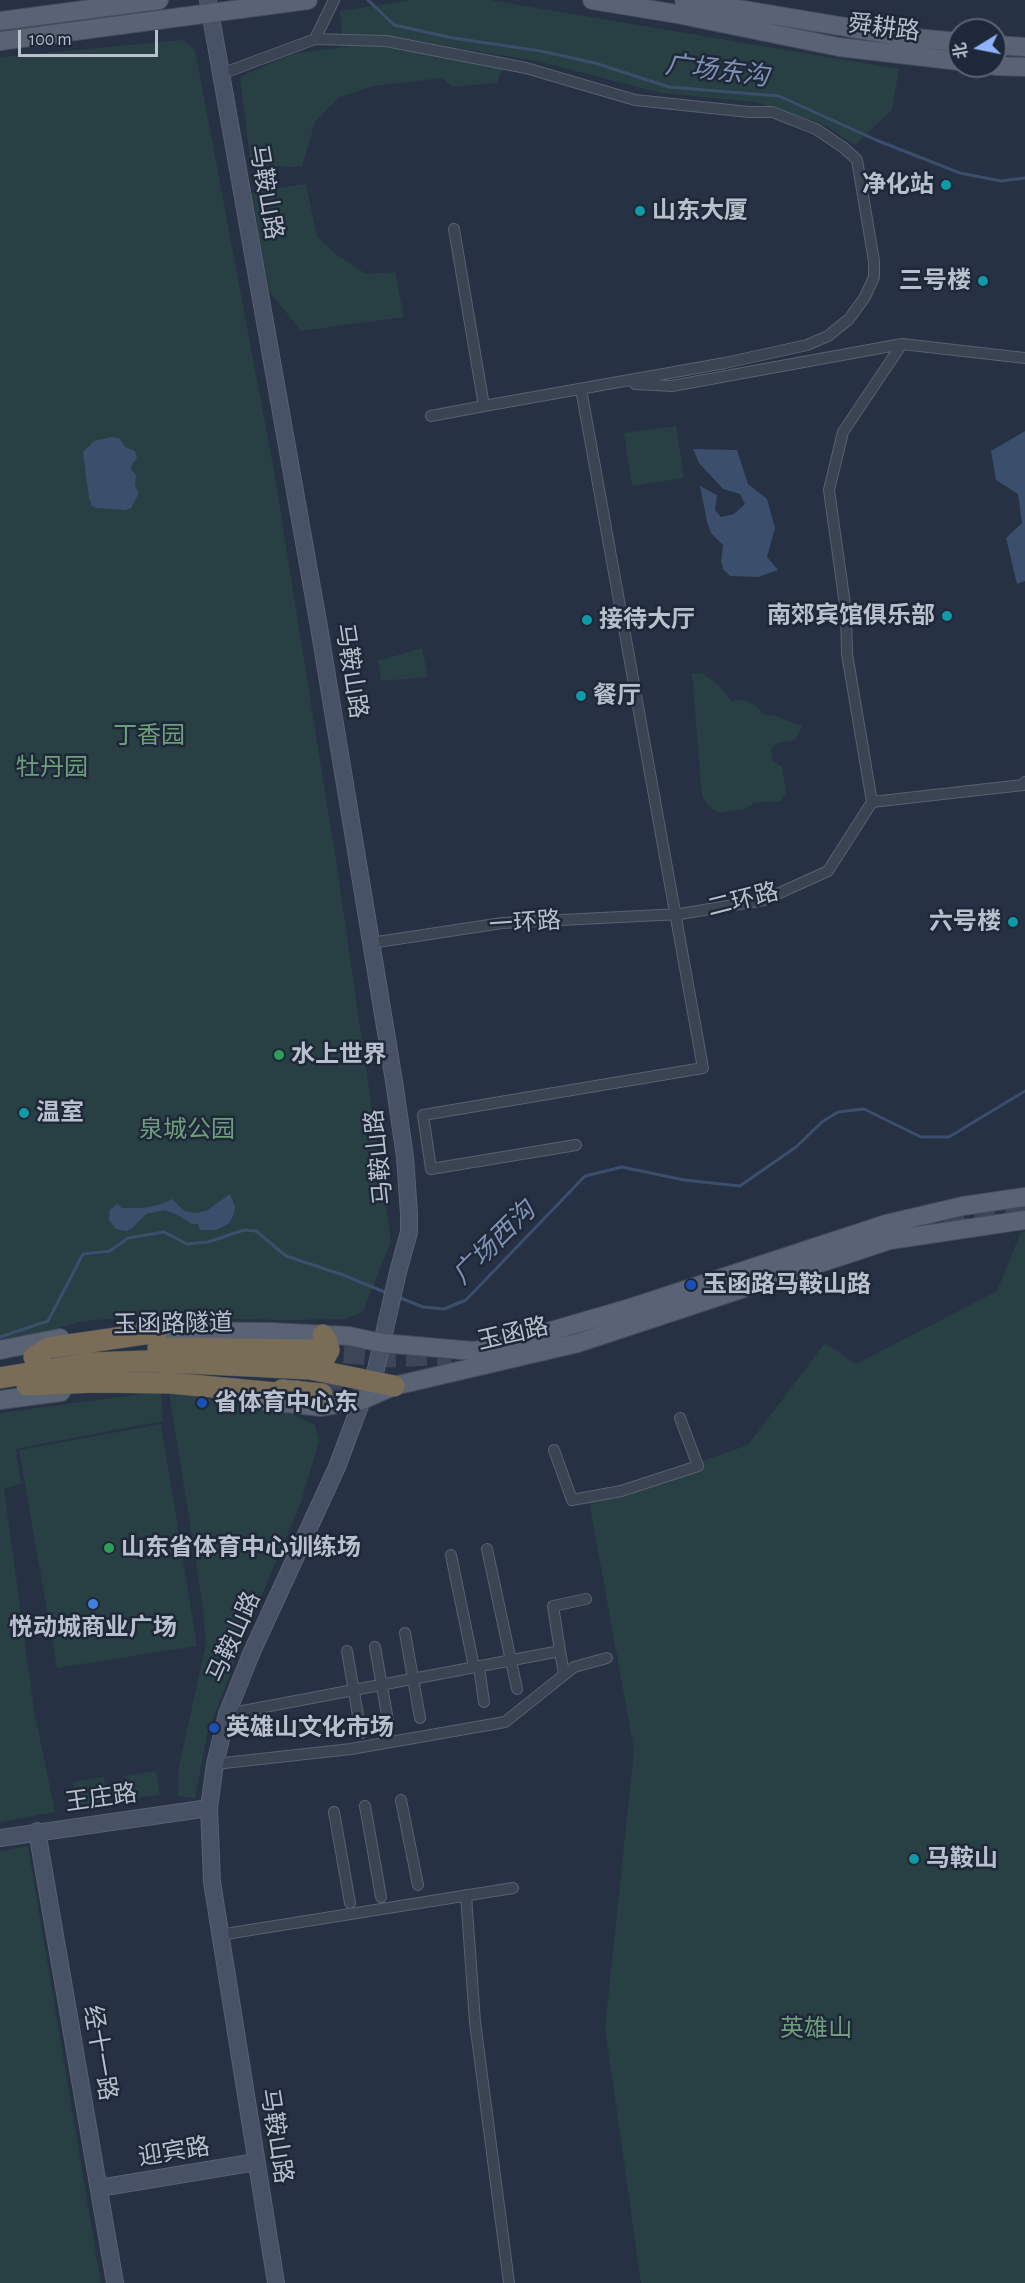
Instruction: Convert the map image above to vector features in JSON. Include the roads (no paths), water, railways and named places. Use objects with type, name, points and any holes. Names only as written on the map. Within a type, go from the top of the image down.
[{"type":"highway","points":[[0,1378],[40,1363],[48,1348],[151,1334],[161,1330],[183,1337],[283,1349]]},
{"type":"highway","name":"玉函路隧道","points":[[40,1363],[122,1348],[315,1351]]},
{"type":"highway","points":[[0,1365],[147,1361],[315,1351],[376,1389]]},
{"type":"highway","name":"玉函路隧道","points":[[40,1363],[322,1394]]},
{"type":"highway","points":[[0,1391],[15,1386],[41,1383],[94,1382],[170,1383],[276,1393],[297,1391]]},
{"type":"main road","points":[[0,21],[159,0]]},
{"type":"main road","points":[[0,40],[209,7],[308,0]]},
{"type":"main road","name":"舜耕路","points":[[592,0],[677,14],[839,47],[947,60]]},
{"type":"main road","name":"舜耕路","points":[[684,0],[905,37],[947,41]]},
{"type":"main road","name":"马鞍山路","points":[[209,7],[317,616],[371,943],[405,1157],[409,1232],[388,1314],[376,1389],[337,1467],[226,1714],[215,1764],[209,1808],[212,1882],[219,1935],[276,2283]]},
{"type":"main road","points":[[1007,46],[1025,47]]},
{"type":"main road","points":[[1007,66],[1025,67]]},
{"type":"main road","name":"玉函路","points":[[0,1350],[90,1332],[141,1327],[315,1351],[349,1336],[382,1343],[473,1351],[496,1347],[630,1308],[886,1224],[963,1206],[1025,1197]]},
{"type":"main road","name":"玉函路","points":[[0,1400],[64,1392],[127,1388],[321,1407],[376,1389],[578,1343],[890,1240],[1025,1220]]},
{"type":"main road","name":"王庄路","points":[[0,1838],[209,1808]]},
{"type":"main road","name":"经十一路","points":[[37,1831],[115,2283]]},
{"type":"main road","name":"迎宾路","points":[[98,2184],[256,2158]]},
{"type":"street","points":[[315,39],[334,0]]},
{"type":"street","points":[[221,74],[315,39],[386,41],[526,68],[635,100],[749,112],[772,112],[816,129],[857,160],[874,261],[874,277],[865,297],[849,319],[828,336],[807,345],[725,363],[430,416]]},
{"type":"street","points":[[454,228],[484,406]]},
{"type":"street","points":[[614,383],[672,386],[902,344],[1025,358]]},
{"type":"street","points":[[902,344],[843,432],[829,490],[846,612],[847,654],[872,802],[1023,785],[1025,782]]},
{"type":"street","points":[[576,1145],[431,1169],[423,1115],[703,1068],[581,389]]},
{"type":"street","name":"二环路","points":[[677,914],[764,900],[828,871],[872,802]]},
{"type":"street","name":"一环路","points":[[371,943],[502,923],[677,914]]},
{"type":"street","points":[[554,1450],[572,1500],[621,1491],[698,1466],[681,1418]]},
{"type":"street","points":[[487,1549],[517,1689]]},
{"type":"street","points":[[451,1555],[484,1702]]},
{"type":"street","points":[[564,1674],[553,1606],[586,1599]]},
{"type":"street","points":[[405,1633],[420,1718]]},
{"type":"street","points":[[375,1647],[389,1726]]},
{"type":"street","points":[[347,1651],[361,1733]]},
{"type":"street","points":[[226,1714],[560,1651]]},
{"type":"street","points":[[215,1764],[351,1749],[506,1722],[574,1667],[607,1658]]},
{"type":"street","points":[[401,1800],[418,1885]]},
{"type":"street","points":[[365,1806],[381,1897]]},
{"type":"street","points":[[334,1812],[350,1903]]},
{"type":"street","points":[[219,1935],[513,1888]]},
{"type":"street","points":[[466,1895],[475,2022],[508,2283]]},
{"type":"water","points":[[1025,431],[1025,581],[1017,584],[1006,538],[1022,523],[1018,494],[996,480],[991,451]]},
{"type":"water","points":[[111,437],[119,438],[125,447],[135,451],[137,458],[131,470],[136,475],[135,486],[139,493],[131,508],[125,510],[96,508],[92,506],[89,498],[83,452],[94,441]]},
{"type":"water","points":[[693,449],[737,450],[748,484],[767,499],[775,528],[767,557],[778,570],[758,577],[730,576],[723,569],[721,561],[723,545],[711,533],[700,486],[717,495],[715,510],[721,517],[734,514],[745,504],[740,494],[723,489],[699,463]]},
{"type":"water","points":[[230,1194],[235,1207],[233,1216],[228,1224],[216,1230],[200,1230],[198,1224],[192,1224],[164,1210],[146,1214],[126,1231],[116,1229],[109,1220],[110,1210],[117,1204],[122,1208],[143,1208],[162,1204],[172,1199],[184,1211],[195,1213],[206,1211]]},
{"type":"waterway","name":"广场东沟","points":[[368,0],[394,25],[453,38],[541,51],[595,63],[669,87],[779,96],[876,140],[960,173],[1001,181],[1025,178]]},
{"type":"waterway","name":"广场西沟","points":[[398,1297],[423,1307],[444,1309],[466,1300],[585,1176],[622,1167],[684,1180],[740,1186],[796,1147],[822,1122],[838,1112],[864,1109],[921,1137],[949,1137],[1025,1091]]},
{"type":"waterway","name":"广场西沟","points":[[0,1337],[48,1321],[83,1254],[110,1251],[128,1238],[164,1232],[187,1244],[208,1242],[244,1230],[256,1231],[286,1256],[387,1293]]},
{"type":"tunnel","points":[[913,1225],[1025,1207]]},
{"type":"tunnel","points":[[313,1350],[394,1357],[451,1354]]},
{"type":"tunnel","points":[[322,1394],[383,1385]]},
{"type":"place","name":"净化站","points":[[946,185]]},
{"type":"place","name":"山东大厦","points":[[640,211]]},
{"type":"place","name":"三号楼","points":[[983,281]]},
{"type":"place","name":"南郊宾馆俱乐部","points":[[947,616]]},
{"type":"place","name":"接待大厅","points":[[587,620]]},
{"type":"place","name":"餐厅","points":[[581,696]]},
{"type":"place","name":"六号楼","points":[[1013,922]]},
{"type":"place","name":"水上世界","points":[[279,1055]]},
{"type":"place","name":"温室","points":[[24,1113]]},
{"type":"place","name":"玉函路马鞍山路","points":[[691,1285]]},
{"type":"place","name":"省体育中心东","points":[[202,1403]]},
{"type":"place","name":"山东省体育中心训练场","points":[[109,1548]]},
{"type":"place","name":"悦动城商业广场","points":[[93,1604]]},
{"type":"place","name":"英雄山文化市场","points":[[214,1728]]},
{"type":"place","name":"马鞍山","points":[[914,1859]]},
{"type":"park label","name":"丁香园","points":[[149,736]]},
{"type":"park label","name":"牡丹园","points":[[52,768]]},
{"type":"park label","name":"泉城公园","points":[[187,1130]]},
{"type":"park label","name":"英雄山","points":[[816,2029]]}]
